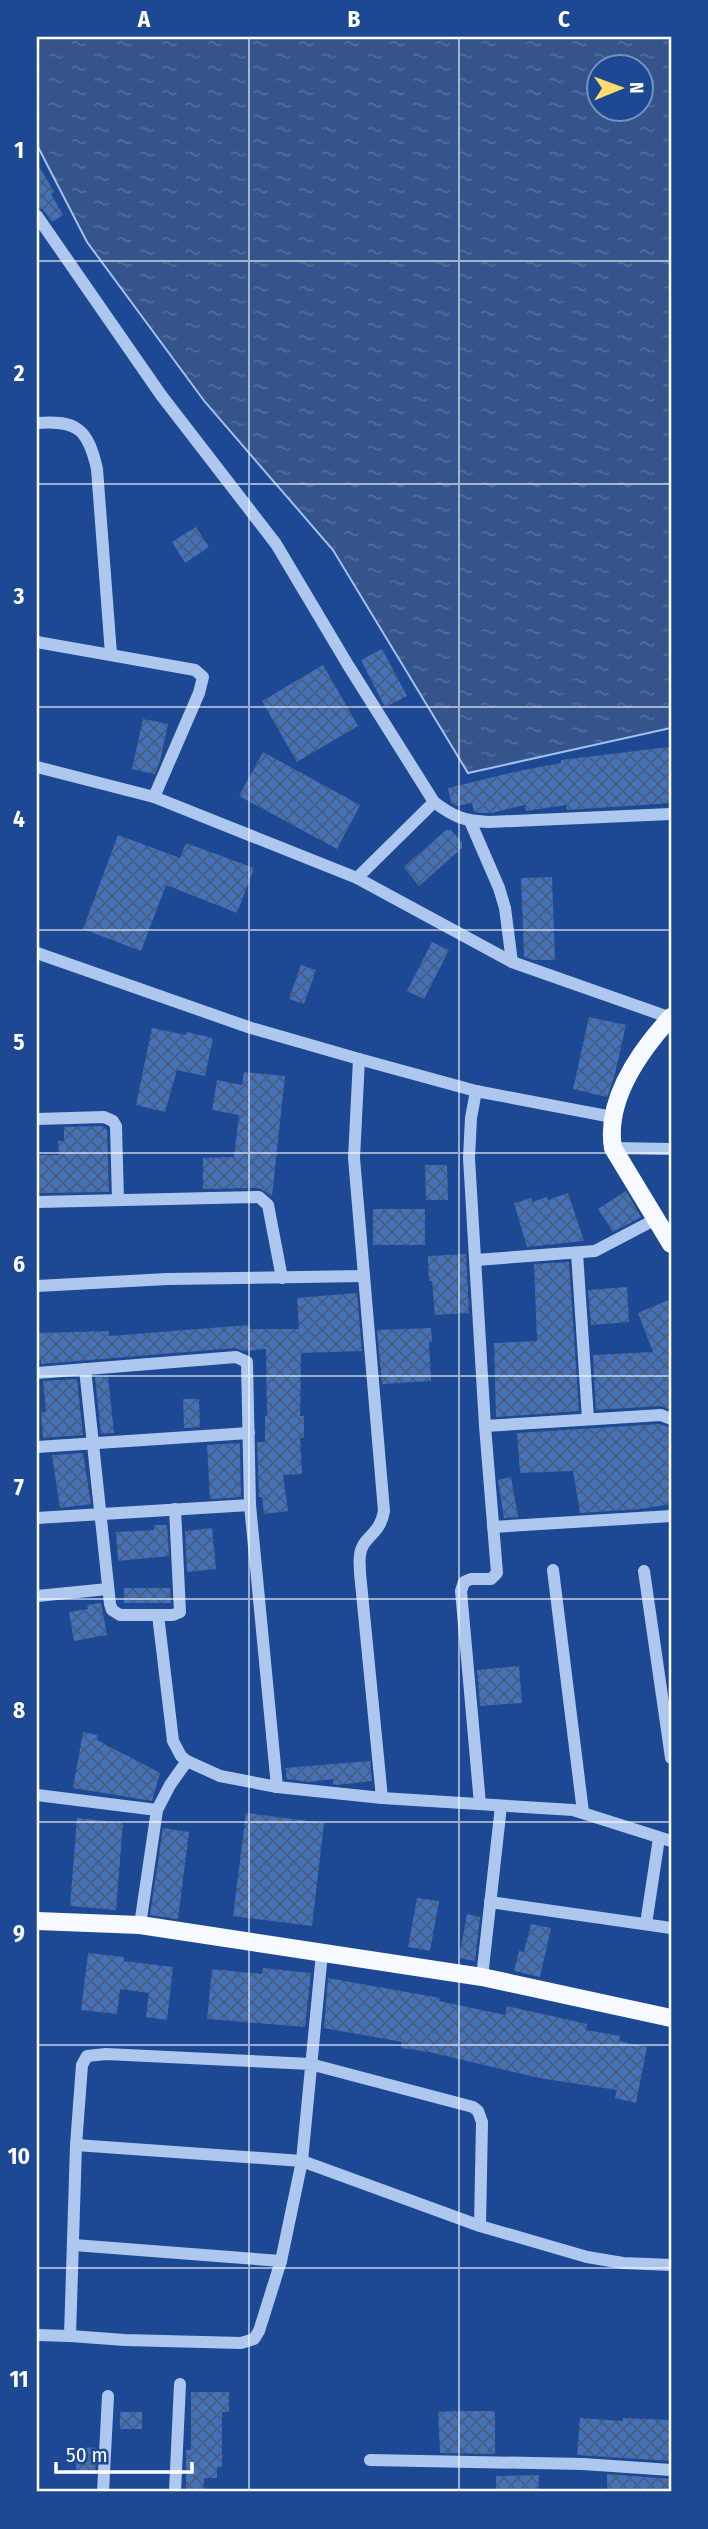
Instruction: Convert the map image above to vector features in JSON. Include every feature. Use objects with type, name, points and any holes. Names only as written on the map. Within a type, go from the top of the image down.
[{"type":"main road","points":[[671,1018],[652,1039],[635,1066],[612,1117],[611,1133],[613,1147],[671,1244]]},
{"type":"main road","points":[[37,1921],[140,1925],[482,1977],[671,2018]]},
{"type":"street","points":[[37,216],[161,395],[276,544],[348,666],[434,802],[452,816],[489,822],[671,814]]},
{"type":"street","points":[[37,423],[57,421],[75,426],[93,451],[97,469],[111,654]]},
{"type":"street","points":[[37,642],[195,670],[203,677],[154,797]]},
{"type":"street","points":[[37,767],[154,797],[357,878],[512,962],[671,1018]]},
{"type":"street","points":[[357,878],[434,802]]},
{"type":"street","points":[[470,821],[505,908],[512,962]]},
{"type":"street","points":[[37,953],[251,1028],[359,1059],[476,1091],[612,1117]]},
{"type":"street","points":[[359,1059],[354,1158],[384,1511],[382,1523],[363,1546],[360,1573],[382,1798]]},
{"type":"street","points":[[476,1091],[471,1118],[469,1158],[497,1573],[495,1577],[464,1582],[461,1591],[480,1804]]},
{"type":"street","points":[[37,1119],[104,1117],[113,1121],[116,1126],[118,1200]]},
{"type":"street","points":[[613,1147],[671,1149]]},
{"type":"street","points":[[37,1202],[259,1197],[268,1205],[282,1278]]},
{"type":"street","points":[[476,1260],[577,1254],[607,1246],[656,1219]]},
{"type":"street","points":[[577,1254],[588,1419]]},
{"type":"street","points":[[37,1286],[167,1279],[364,1276]]},
{"type":"street","points":[[37,1373],[243,1358],[248,1367],[250,1505],[277,1787]]},
{"type":"street","points":[[85,1369],[108,1589],[114,1612],[120,1615],[177,1614],[182,1608],[175,1509]]},
{"type":"street","points":[[485,1426],[662,1415],[671,1419]]},
{"type":"street","points":[[37,1447],[248,1433]]},
{"type":"street","points":[[37,1518],[99,1512],[250,1505]]},
{"type":"street","points":[[493,1527],[671,1516]]},
{"type":"street","points":[[554,1570],[583,1812]]},
{"type":"street","points":[[644,1571],[671,1758]]},
{"type":"street","points":[[37,1596],[108,1589]]},
{"type":"street","points":[[140,1925],[157,1810],[183,1766],[173,1741],[158,1615]]},
{"type":"street","points":[[183,1766],[277,1787],[382,1798],[583,1812],[665,1839],[646,1924]]},
{"type":"street","points":[[37,1795],[157,1810]]},
{"type":"street","points":[[482,1977],[502,1806]]},
{"type":"street","points":[[490,1902],[671,1928]]},
{"type":"street","points":[[37,2335],[248,2343],[254,2339],[259,2331],[281,2261],[302,2161],[321,1953]]},
{"type":"street","points":[[70,2336],[76,2146],[82,2065],[87,2056],[106,2054],[310,2064],[473,2107],[478,2111],[482,2122],[480,2226]]},
{"type":"street","points":[[76,2146],[302,2161],[480,2226],[587,2258],[671,2265]]},
{"type":"street","points":[[74,2245],[281,2261]]},
{"type":"street","points":[[175,2492],[180,2384]]},
{"type":"street","points":[[103,2492],[108,2396]]},
{"type":"street","points":[[370,2460],[583,2464],[671,2470]]},
{"type":"water","points":[[37,37],[671,37],[671,728],[468,773],[333,550],[205,402],[87,242],[37,145]]},
{"type":"building","points":[[37,163],[54,192],[51,194],[63,215],[52,222],[44,211],[37,207]]},
{"type":"building","points":[[196,527],[209,547],[185,563],[172,542]]},
{"type":"building","points":[[382,649],[407,696],[385,707],[361,660]]},
{"type":"building","points":[[323,665],[358,726],[297,762],[262,701]]},
{"type":"building","points":[[143,719],[168,724],[155,774],[132,769]]},
{"type":"building","points":[[669,747],[671,803],[567,810],[566,805],[526,811],[525,805],[481,813],[474,812],[472,803],[457,806],[451,803],[448,788],[561,763],[561,760]]},
{"type":"building","points":[[263,752],[360,805],[337,849],[239,796]]},
{"type":"building","points":[[446,830],[451,830],[462,842],[462,848],[419,886],[404,867]]},
{"type":"building","points":[[118,835],[180,858],[186,843],[254,868],[237,913],[166,885],[141,951],[83,929]]},
{"type":"building","points":[[552,877],[555,960],[534,960],[524,957],[521,878]]},
{"type":"building","points":[[432,942],[449,950],[424,999],[407,991]]},
{"type":"building","points":[[301,965],[316,970],[304,1004],[289,999]]},
{"type":"building","points":[[589,1017],[626,1025],[607,1097],[573,1089]]},
{"type":"building","points":[[152,1028],[213,1038],[205,1076],[177,1070],[165,1112],[136,1105]]},
{"type":"building","points":[[244,1072],[285,1076],[272,1196],[259,1188],[203,1189],[203,1158],[234,1157],[239,1115],[212,1110],[217,1080],[242,1085]]},
{"type":"building","points":[[102,1126],[107,1129],[109,1192],[37,1193],[37,1155],[59,1155],[58,1141],[64,1141],[64,1127]]},
{"type":"building","points":[[425,1165],[447,1165],[448,1200],[426,1200]]},
{"type":"building","points":[[626,1191],[641,1217],[613,1232],[598,1209]]},
{"type":"building","points":[[568,1193],[584,1241],[527,1247],[514,1203],[531,1198],[532,1202],[547,1197],[548,1200]]},
{"type":"building","points":[[373,1209],[425,1209],[425,1245],[373,1245]]},
{"type":"building","points":[[466,1254],[469,1313],[435,1315],[428,1256]]},
{"type":"building","points":[[569,1262],[579,1411],[496,1417],[494,1343],[537,1341],[534,1264]]},
{"type":"building","points":[[627,1287],[629,1322],[591,1325],[588,1290]]},
{"type":"building","points":[[357,1293],[362,1351],[301,1353],[300,1416],[304,1416],[304,1438],[300,1438],[302,1474],[283,1475],[288,1511],[264,1514],[262,1497],[259,1497],[257,1442],[265,1442],[266,1349],[244,1351],[235,1348],[41,1364],[41,1360],[37,1360],[37,1333],[109,1331],[109,1336],[249,1325],[249,1329],[299,1329],[297,1298]]},
{"type":"building","points":[[671,1299],[671,1410],[660,1406],[596,1410],[593,1355],[653,1352],[638,1313]]},
{"type":"building","points":[[431,1328],[431,1381],[382,1384],[377,1330]]},
{"type":"building","points":[[108,1376],[114,1433],[101,1434],[95,1377]]},
{"type":"building","points":[[77,1379],[83,1435],[43,1438],[41,1412],[46,1412],[43,1381]]},
{"type":"building","points":[[183,1399],[199,1399],[200,1427],[184,1428]]},
{"type":"building","points":[[660,1424],[671,1428],[671,1504],[580,1513],[573,1471],[520,1473],[517,1433]]},
{"type":"building","points":[[240,1443],[241,1497],[210,1499],[207,1445]]},
{"type":"building","points":[[83,1453],[91,1504],[60,1508],[52,1455]]},
{"type":"building","points":[[511,1477],[518,1517],[504,1518],[498,1480]]},
{"type":"building","points":[[154,1525],[167,1525],[169,1556],[118,1561],[116,1532],[154,1530]]},
{"type":"building","points":[[212,1528],[216,1569],[187,1572],[185,1531]]},
{"type":"building","points":[[124,1588],[170,1588],[171,1603],[124,1603]]},
{"type":"building","points":[[101,1603],[107,1635],[74,1641],[69,1612],[88,1609],[87,1605]]},
{"type":"building","points":[[519,1666],[522,1703],[480,1706],[477,1670]]},
{"type":"building","points":[[83,1732],[98,1735],[97,1740],[160,1773],[152,1801],[73,1788]]},
{"type":"building","points":[[370,1761],[372,1781],[337,1785],[333,1784],[333,1779],[309,1782],[287,1779],[285,1768]]},
{"type":"building","points":[[246,1813],[324,1823],[312,1926],[233,1916]]},
{"type":"building","points":[[77,1818],[123,1823],[116,1910],[70,1906]]},
{"type":"building","points":[[163,1828],[189,1832],[178,1919],[150,1915]]},
{"type":"building","points":[[417,1898],[439,1901],[430,1951],[408,1947]]},
{"type":"building","points":[[467,1914],[480,1917],[475,1961],[459,1958]]},
{"type":"building","points":[[531,1924],[551,1928],[540,1977],[514,1971],[519,1951],[524,1952]]},
{"type":"building","points":[[88,1953],[173,1967],[167,2020],[146,2017],[149,1993],[120,1989],[117,2014],[81,2010]]},
{"type":"building","points":[[263,1968],[311,1973],[305,2027],[207,2019],[212,1969],[262,1974]]},
{"type":"building","points":[[328,1978],[440,1998],[439,2001],[505,2015],[507,2006],[587,2024],[586,2030],[620,2036],[619,2041],[647,2047],[636,2103],[615,2098],[617,2090],[539,2078],[401,2048],[402,2042],[324,2028]]},
{"type":"building","points":[[191,2392],[229,2392],[229,2412],[222,2412],[222,2467],[217,2467],[217,2478],[204,2478],[203,2492],[186,2491],[186,2450],[191,2450]]},
{"type":"building","points":[[495,2411],[495,2454],[440,2453],[438,2412]]},
{"type":"building","points":[[120,2412],[142,2412],[142,2429],[120,2429]]},
{"type":"building","points":[[580,2418],[671,2420],[671,2461],[577,2455]]},
{"type":"building","points":[[77,2447],[97,2448],[95,2474],[76,2473]]},
{"type":"building","points":[[607,2474],[671,2479],[671,2492],[607,2492]]},
{"type":"building","points":[[539,2475],[538,2492],[496,2492],[496,2476]]}]
